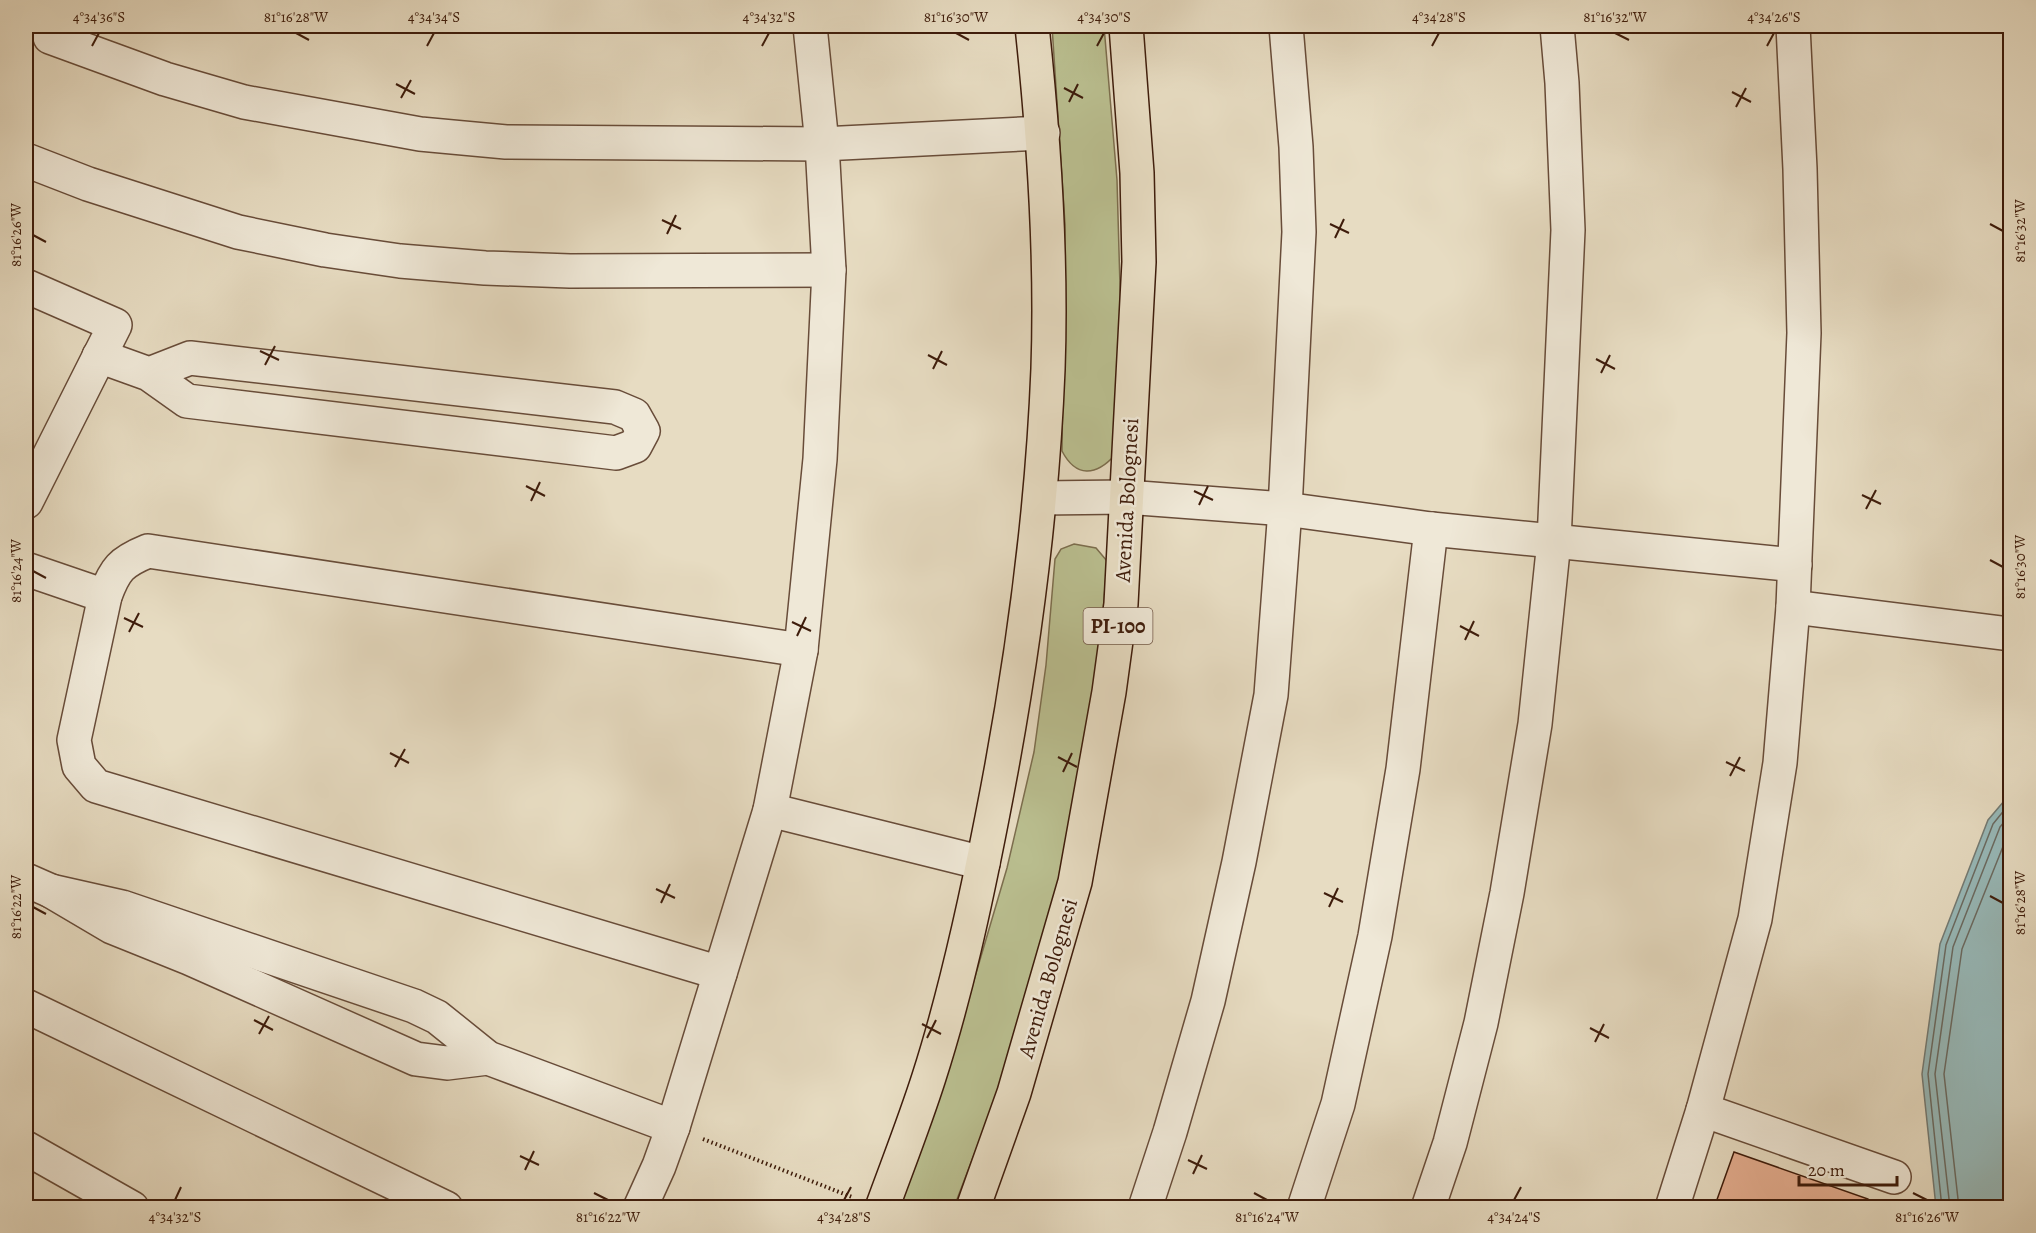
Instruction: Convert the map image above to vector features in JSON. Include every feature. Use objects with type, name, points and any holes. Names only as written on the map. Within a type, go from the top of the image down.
[{"type":"main road","points":[[869,1203],[930,1074],[959,968],[1008,738],[1040,498],[1048,368],[1043,133],[1032,26]]},
{"type":"main road","name":"Avenida Bolognesi","points":[[973,1208],[1014,1093],[1075,882],[1111,681],[1121,604],[1139,262],[1137,173],[1126,26]]},
{"type":"street","points":[[640,1208],[673,1127],[770,810],[801,650],[820,459],[829,270],[822,144],[810,26]]},
{"type":"street","points":[[1145,1208],[1208,1001],[1239,862],[1271,695],[1285,509],[1299,232],[1296,147],[1286,26]]},
{"type":"street","points":[[1428,1208],[1450,1143],[1481,1023],[1507,893],[1535,724],[1554,541],[1568,230],[1562,83],[1557,26]]},
{"type":"street","points":[[1672,1208],[1703,1110],[1755,919],[1780,763],[1793,607],[1804,333],[1800,169],[1793,26]]},
{"type":"street","points":[[50,37],[165,79],[244,102],[420,134],[506,142],[822,144],[1043,133]]},
{"type":"street","points":[[26,160],[88,184],[238,232],[325,250],[400,261],[485,268],[570,271],[829,270]]},
{"type":"street","points":[[26,286],[115,325],[26,502]]},
{"type":"street","points":[[99,356],[149,374],[187,401],[616,453],[635,446],[643,431],[634,415],[615,407],[190,358],[149,374]]},
{"type":"street","points":[[1040,498],[1126,497],[1285,509],[1431,529],[1795,565]]},
{"type":"street","points":[[1304,1208],[1338,1104],[1375,936],[1402,769],[1431,529]]},
{"type":"street","points":[[720,973],[96,786],[79,766],[74,740],[105,596],[112,575],[129,559],[148,551],[801,650]]},
{"type":"street","points":[[26,569],[105,596]]},
{"type":"street","points":[[1793,607],[2010,634]]},
{"type":"street","points":[[770,810],[983,863]]},
{"type":"street","points":[[38,886],[122,907],[414,1006],[437,1017],[488,1058],[673,1127]]},
{"type":"street","points":[[38,886],[112,927],[189,958],[416,1059],[447,1063],[488,1058]]},
{"type":"street","points":[[26,1006],[446,1208]]},
{"type":"street","points":[[1703,1110],[1894,1177]]},
{"type":"street","points":[[26,1148],[132,1208]]},
{"type":"path","points":[[673,1127],[869,1203]]},
{"type":"green space","points":[[1052,26],[1104,26],[1117,180],[1121,322],[1115,455],[1101,467],[1087,471],[1074,466],[1062,451],[1065,224]]},
{"type":"green space","points":[[1074,544],[1096,548],[1107,561],[1099,665],[1058,882],[995,1100],[954,1207],[899,1208],[967,1004],[1007,868],[1034,752],[1046,665],[1055,559],[1061,549]]},
{"type":"water","points":[[2010,794],[2010,1207],[1936,1207],[1922,1074],[1940,944],[1988,820]]},
{"type":"building","points":[[1734,1152],[1868,1199],[1868,1208],[1714,1208]]}]
